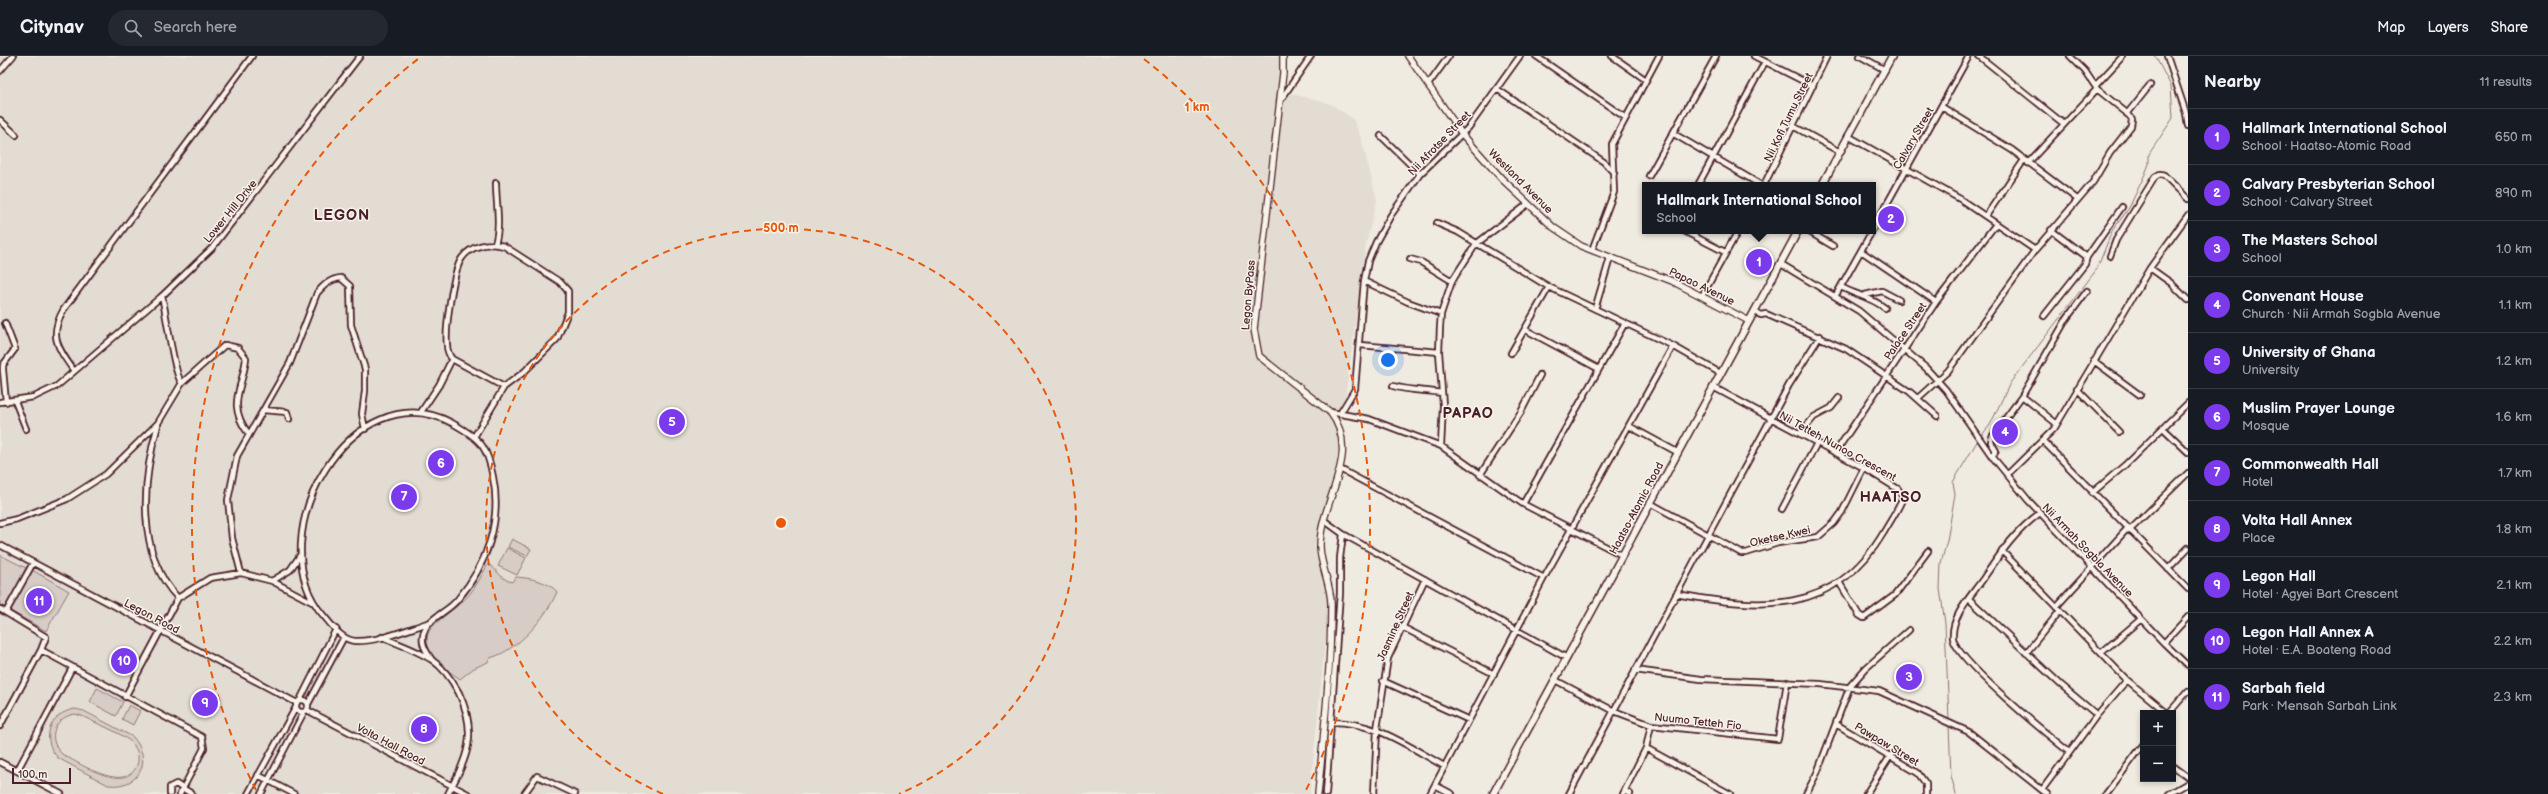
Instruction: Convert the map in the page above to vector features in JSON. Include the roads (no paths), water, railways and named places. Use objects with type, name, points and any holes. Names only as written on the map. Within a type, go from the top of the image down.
[{"type":"main road","points":[[1824,182],[1892,56]]},
{"type":"main road","name":"Haatso-Atomic Road","points":[[1493,794],[1796,234]]},
{"type":"street","points":[[0,71],[13,56]]},
{"type":"street","points":[[74,371],[60,350],[55,335],[56,323],[64,309],[252,56]]},
{"type":"street","name":"Lower Hill Drive","points":[[0,402],[14,401],[41,394],[57,386],[162,296],[225,234],[360,56]]},
{"type":"street","name":"Legon ByPass","points":[[1283,56],[1254,329],[1256,349],[1263,360],[1330,412],[1338,422],[1342,439],[1340,469],[1325,521],[1320,546],[1331,604],[1325,722],[1318,794]]},
{"type":"street","points":[[1278,103],[1311,56]]},
{"type":"street","name":"Westland Avenue","points":[[1408,56],[1462,134],[1528,204],[1564,235],[1610,258],[1658,275]]},
{"type":"street","points":[[1428,84],[1449,56]]},
{"type":"street","name":"Nii Afrotse Street","points":[[1341,412],[1355,389],[1360,345],[1364,281],[1370,254],[1398,203],[1420,174],[1462,134],[1497,89],[1520,56]]},
{"type":"street","points":[[1536,56],[1626,118]]},
{"type":"street","points":[[1612,56],[1646,80]]},
{"type":"street","points":[[1592,250],[1612,198],[1614,173],[1612,144],[1659,56]]},
{"type":"street","points":[[1649,176],[1674,134],[1716,56]]},
{"type":"street","points":[[1754,56],[1813,86]]},
{"type":"street","name":"Nii Kofi Tumu Street","points":[[1764,182],[1813,86],[1826,56]]},
{"type":"street","points":[[1860,56],[1885,70]]},
{"type":"street","name":"Calvary Street","points":[[1876,224],[1906,167],[1942,107],[1969,56]]},
{"type":"street","points":[[1979,56],[2064,124]]},
{"type":"street","points":[[1918,398],[1938,381],[2035,250],[2093,182],[2110,153],[2131,126],[2132,119],[2096,87],[2070,56]]},
{"type":"street","points":[[2028,163],[2123,56]]},
{"type":"street","points":[[2169,57],[2187,112],[2188,126]]},
{"type":"street","points":[[1699,182],[1712,156],[1765,62]]},
{"type":"street","points":[[2127,114],[2150,85]]},
{"type":"street","points":[[1497,89],[1604,162],[1614,173]]},
{"type":"street","points":[[1942,107],[1991,135],[2077,199]]},
{"type":"street","points":[[0,120],[16,135]]},
{"type":"street","points":[[1793,126],[1840,152]]},
{"type":"street","points":[[1674,134],[1757,182]]},
{"type":"street","points":[[1381,136],[1420,174]]},
{"type":"street","points":[[1848,136],[1906,167],[1986,216],[2035,250]]},
{"type":"street","points":[[1604,162],[1612,157]]},
{"type":"street","points":[[1986,216],[2024,160]]},
{"type":"street","points":[[2110,256],[2112,247],[2123,227],[2151,182],[2160,174],[2164,175],[2188,199]]},
{"type":"street","points":[[495,244],[499,232],[496,210],[496,183]]},
{"type":"street","points":[[1441,446],[1442,393],[1439,352],[1441,314],[1452,281],[1476,244],[1528,204]]},
{"type":"street","points":[[2044,316],[2086,264],[2088,257],[2122,207]]},
{"type":"street","points":[[2007,475],[2043,441],[2057,424],[2150,268],[2188,215]]},
{"type":"street","points":[[1437,223],[1458,232],[1549,287],[1673,346],[1720,373]]},
{"type":"street","name":"Palace Street","points":[[1835,453],[1936,302],[1996,224]]},
{"type":"street","points":[[2052,230],[2088,257]]},
{"type":"street","points":[[1690,234],[1725,252]]},
{"type":"street","points":[[1702,296],[1736,234]]},
{"type":"street","points":[[1813,234],[1833,246]]},
{"type":"street","name":"Calvary Street","points":[[1836,296],[1871,234]]},
{"type":"street","points":[[474,437],[504,387],[530,367],[557,339],[568,312],[568,291],[548,272],[504,246],[495,244],[471,249],[462,258],[454,276],[446,344],[452,359],[504,387]]},
{"type":"street","points":[[1862,251],[1936,302]]},
{"type":"street","points":[[1595,308],[1610,258]]},
{"type":"street","points":[[1410,259],[1421,262],[1452,281]]},
{"type":"street","name":"Nii Armah Sogbla Avenue","points":[[1781,264],[1836,296],[1874,322],[1904,348],[1938,381],[1992,457],[2040,513],[2164,643],[2188,666]]},
{"type":"street","points":[[2150,268],[2171,283],[2188,300]]},
{"type":"street","name":"Papao Avenue","points":[[1658,275],[1749,321]]},
{"type":"street","points":[[241,572],[232,538],[228,500],[237,456],[248,433],[290,363],[317,293],[331,280],[341,278],[350,286],[350,325],[364,369],[366,391],[362,414],[365,429]]},
{"type":"street","points":[[1364,281],[1408,302],[1441,314]]},
{"type":"street","points":[[1841,286],[1851,292],[1865,295],[1886,308]]},
{"type":"street","points":[[1511,353],[1526,330],[1549,287]]},
{"type":"street","points":[[1865,295],[1882,291],[1899,300]]},
{"type":"street","points":[[1992,457],[1996,451],[1991,442],[1992,437],[2022,396],[2067,318],[2087,292]]},
{"type":"street","points":[[162,296],[171,333],[177,377],[182,383]]},
{"type":"street","points":[[1754,312],[1761,315],[1766,314],[1820,336],[1846,349],[1918,398],[1937,416]]},
{"type":"street","points":[[5,323],[14,349],[3,365],[2,370],[6,402]]},
{"type":"street","points":[[1523,504],[1624,323]]},
{"type":"street","points":[[1526,330],[1599,369]]},
{"type":"street","points":[[1569,794],[1789,385],[1820,336]]},
{"type":"street","points":[[0,523],[17,519],[78,492],[121,462],[158,423],[182,383],[220,347],[232,345],[238,348],[246,358],[236,407],[240,420],[248,433]]},
{"type":"street","points":[[1360,345],[1439,352]]},
{"type":"street","points":[[1430,794],[1544,578],[1673,346]]},
{"type":"street","points":[[421,412],[439,385],[452,359]]},
{"type":"street","points":[[2094,361],[2140,395]]},
{"type":"street","points":[[1480,475],[1521,412],[1540,375]]},
{"type":"street","points":[[1393,386],[1403,389],[1420,388],[1442,393]]},
{"type":"street","name":"Nii Tetteh Nunoo Crescent","points":[[1676,594],[1727,603],[1780,603],[1808,596],[1839,582],[1857,569],[1869,556],[1903,497],[1898,489],[1864,468],[1713,387]]},
{"type":"street","points":[[2077,389],[2119,432]]},
{"type":"street","points":[[2022,396],[2057,424]]},
{"type":"street","points":[[1800,434],[1814,417],[1831,408],[1839,398]]},
{"type":"street","points":[[14,401],[26,429]]},
{"type":"street","points":[[2092,493],[2125,465],[2188,403]]},
{"type":"street","points":[[263,410],[286,412],[289,419]]},
{"type":"street","points":[[312,602],[304,577],[301,554],[305,512],[316,484],[340,450],[365,429],[388,418],[413,412],[421,412],[438,416],[474,437],[483,446],[490,463],[497,500],[491,538],[479,570],[470,584],[457,601],[427,626],[422,641],[423,648],[432,660],[444,671],[455,686],[470,720],[470,740],[461,769],[448,794]]},
{"type":"street","points":[[1330,412],[1341,412],[1369,418],[1441,446],[1523,504],[1622,555]]},
{"type":"street","points":[[158,423],[149,458],[145,491],[149,529],[154,559],[164,582],[178,598]]},
{"type":"street","points":[[1629,426],[1678,452]]},
{"type":"street","points":[[2162,428],[2188,452]]},
{"type":"street","points":[[2043,441],[2128,530],[2188,589]]},
{"type":"street","points":[[1782,509],[1817,443]]},
{"type":"street","name":"Oketse Kwei","points":[[1650,503],[1743,553],[1778,543],[1818,537],[1834,523],[1842,512],[1864,468]]},
{"type":"street","points":[[1340,469],[1544,578]]},
{"type":"street","points":[[2056,606],[2091,567],[2188,473]]},
{"type":"street","points":[[2040,513],[2012,536],[1954,623],[1953,637],[1957,650],[2040,729],[2069,752]]},
{"type":"street","points":[[1325,521],[1343,534],[1518,629],[1567,658]]},
{"type":"street","points":[[1326,794],[1340,593],[1340,558],[1343,534]]},
{"type":"street","name":"Legon Road","points":[[0,545],[297,703]]},
{"type":"street","points":[[2168,569],[2188,548]]},
{"type":"street","points":[[1839,582],[1859,615],[1864,618],[1895,595],[1928,551]]},
{"type":"street","points":[[2002,551],[2127,680],[2164,710]]},
{"type":"street","points":[[272,581],[290,570],[301,554]]},
{"type":"street","points":[[6,612],[33,562]]},
{"type":"street","points":[[125,697],[178,598],[210,578],[241,572],[272,581],[312,602],[344,637],[355,641],[381,637],[431,622]]},
{"type":"street","name":"Jasmine Street","points":[[1374,794],[1377,728],[1388,658],[1425,579]]},
{"type":"street","points":[[1969,599],[2026,653],[2097,716]]},
{"type":"street","points":[[0,609],[44,634],[46,639],[0,726]]},
{"type":"street","points":[[2026,653],[2060,611]]},
{"type":"street","points":[[2164,643],[2188,617]]},
{"type":"street","points":[[2101,653],[2141,619]]},
{"type":"street","points":[[1402,627],[1494,674]]},
{"type":"street","points":[[248,794],[336,629]]},
{"type":"street","points":[[1806,794],[1836,724],[1850,686],[1866,668],[1909,630]]},
{"type":"street","points":[[260,794],[344,637]]},
{"type":"street","points":[[381,637],[432,660]]},
{"type":"street","points":[[41,650],[204,740],[204,748],[180,794]]},
{"type":"street","points":[[17,771],[72,668]]},
{"type":"street","points":[[1635,670],[1701,679],[1850,686],[1891,695],[1944,721],[1960,727],[1980,740],[2047,794]]},
{"type":"street","name":"Nuumo Tetteh Fio","points":[[1555,680],[1614,711],[1651,725],[1778,739],[1787,682]]},
{"type":"street","points":[[2042,790],[2069,752],[2127,680]]},
{"type":"street","points":[[1384,681],[1469,720]]},
{"type":"street","points":[[2171,710],[2188,691]]},
{"type":"street","points":[[297,703],[304,700],[306,709]]},
{"type":"street","points":[[297,703],[298,712],[306,709]]},
{"type":"street","name":"Volta Hall Road","points":[[306,709],[468,794]]},
{"type":"street","points":[[1331,722],[1347,722],[1377,728],[1444,766]]},
{"type":"street","name":"Pawpaw Street","points":[[1836,724],[1891,755],[1918,773],[1926,784],[1926,794]]},
{"type":"street","points":[[1630,794],[1624,793],[1646,748],[1651,725]]},
{"type":"street","points":[[2106,794],[2142,746]]},
{"type":"street","points":[[1646,748],[1730,794]]},
{"type":"street","points":[[1866,794],[1891,755]]},
{"type":"street","points":[[0,762],[60,794]]},
{"type":"street","points":[[2176,768],[2188,777]]},
{"type":"street","points":[[258,775],[294,794]]},
{"type":"street","points":[[524,794],[534,778],[537,776],[575,794]]},
{"type":"street","points":[[2171,793],[2188,783]]},
{"type":"street","points":[[170,794],[169,789],[172,785],[176,784],[192,794]]},
{"type":"street","points":[[1435,785],[1452,794]]},
{"type":"waterway","points":[[1981,436],[1990,425],[2010,383],[2097,269],[2112,231],[2129,208],[2145,174],[2149,164],[2149,154],[2173,118],[2171,86],[2155,56]]},
{"type":"waterway","points":[[1949,720],[1945,623],[1940,589],[1941,563],[1947,541],[1955,494],[1953,482],[1978,440]]},
{"type":"waterway","points":[[1949,725],[1951,776],[1956,794]]},
{"type":"place","name":"Calvary Presbyterian School","points":[[1891,219]]},
{"type":"place","name":"Hallmark International School","points":[[1759,262]]},
{"type":"place","name":"University of Ghana","points":[[672,422]]},
{"type":"place","name":"Convenant House","points":[[2005,432]]},
{"type":"place","name":"Muslim Prayer Lounge","points":[[441,463]]},
{"type":"place","name":"Commonwealth Hall","points":[[404,497]]},
{"type":"place","name":"Sarbah field","points":[[39,601]]},
{"type":"place","name":"Legon Hall Annex A","points":[[124,661]]},
{"type":"place","name":"The Masters School","points":[[1909,677]]},
{"type":"place","name":"Legon Hall","points":[[205,703]]},
{"type":"place","name":"Volta Hall Annex","points":[[424,729]]},
{"type":"district","name":"LEGON","points":[[342,215]]},
{"type":"district","name":"PAPAO","points":[[1468,413]]},
{"type":"district","name":"HAATSO","points":[[1891,497]]}]
